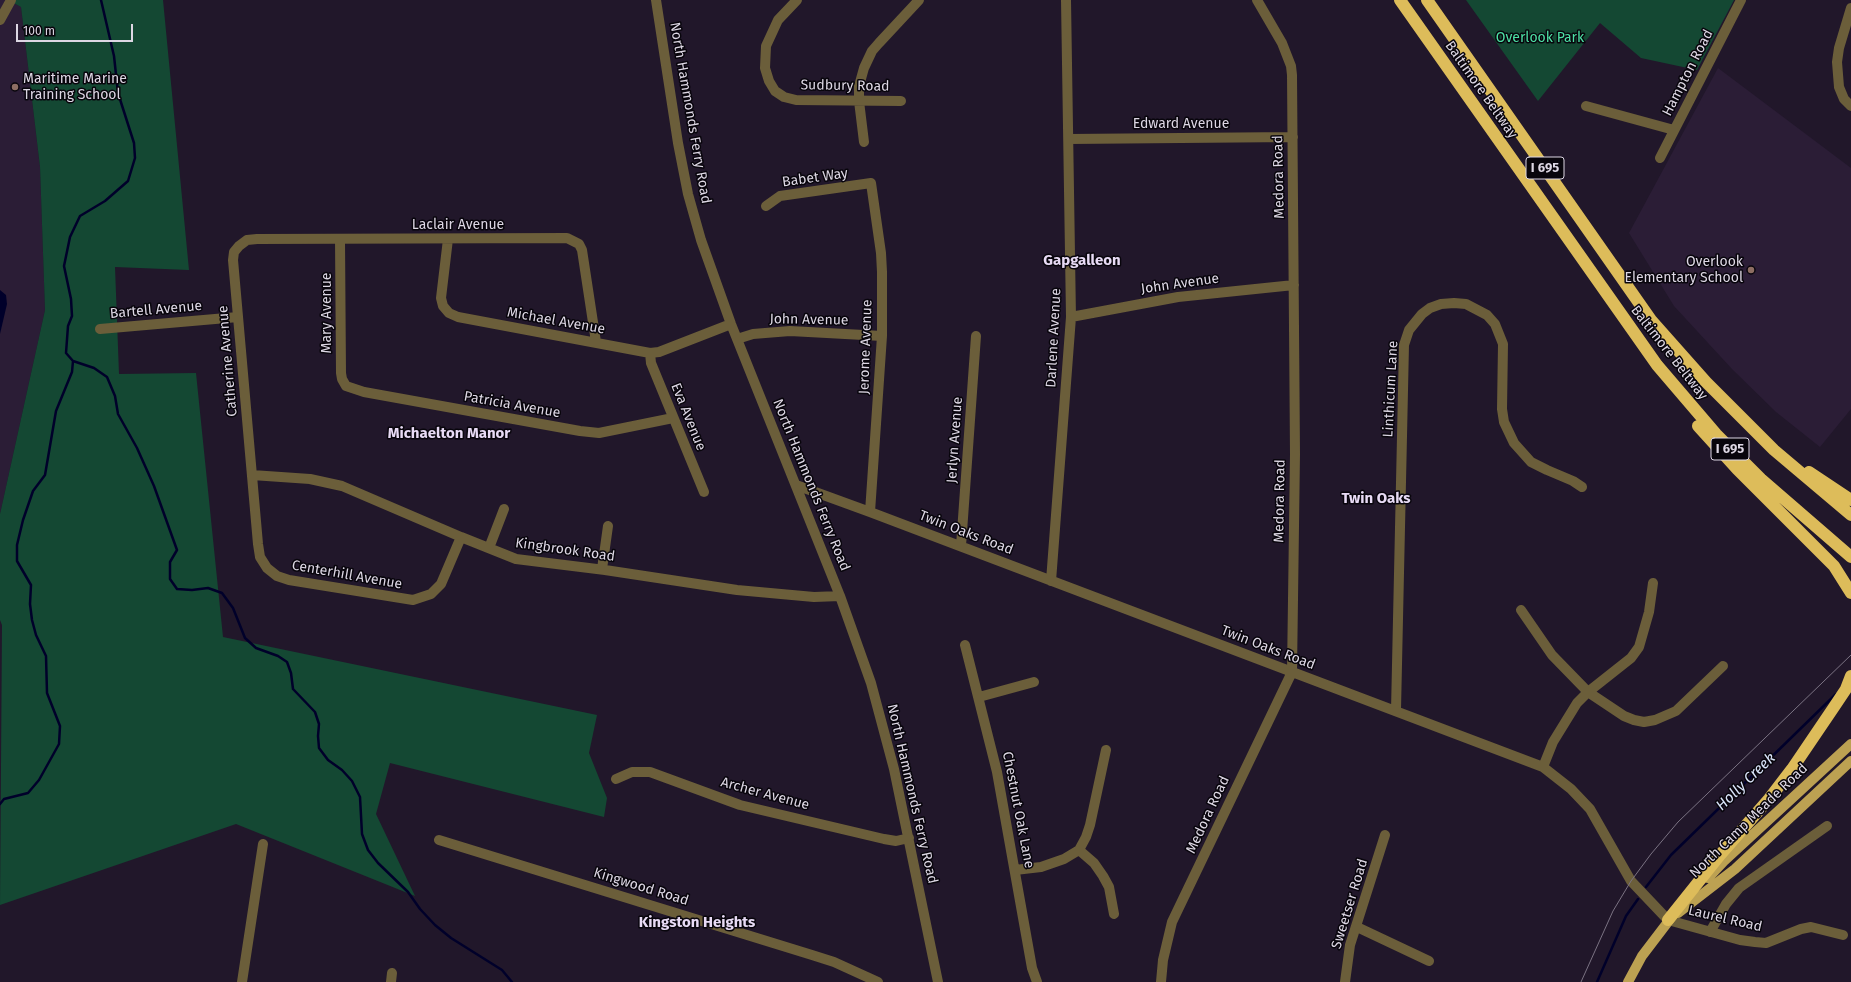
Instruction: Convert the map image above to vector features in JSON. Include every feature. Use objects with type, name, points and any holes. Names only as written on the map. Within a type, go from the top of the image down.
[{"type":"highway","name":"Baltimore Beltway","points":[[1400,0],[1657,365],[1716,434],[1760,479],[1851,557]]},
{"type":"highway","name":"Baltimore Beltway","points":[[1427,0],[1652,320],[1706,382],[1774,450],[1851,515]]},
{"type":"highway","points":[[1631,330],[1659,373],[1710,441],[1737,470],[1822,553],[1834,566],[1851,593]]},
{"type":"highway","points":[[1774,450],[1851,500]]},
{"type":"highway","points":[[1668,920],[1720,855],[1769,799],[1792,769],[1846,689],[1851,676]]},
{"type":"main road","name":"North Camp Meade Road","points":[[1628,982],[1642,956],[1668,920],[1724,862],[1851,744]]},
{"type":"main road","name":"North Camp Meade Road","points":[[1668,920],[1734,868],[1851,761]]},
{"type":"street","points":[[0,20],[11,0]]},
{"type":"street","name":"North Hammonds Ferry Road","points":[[656,0],[668,84],[688,194],[703,246],[731,324],[840,596],[871,683],[894,769],[938,982]]},
{"type":"street","name":"Sudbury Road","points":[[797,0],[778,20],[766,46],[765,68],[769,81],[775,91],[784,97],[796,100],[901,101]]},
{"type":"street","points":[[864,142],[859,101],[861,75],[872,51],[919,0]]},
{"type":"street","name":"Darlene Avenue","points":[[1051,581],[1071,317],[1066,0]]},
{"type":"street","name":"Medora Road","points":[[1161,982],[1163,960],[1172,922],[1292,672],[1295,454],[1293,137],[1291,66],[1282,43],[1257,0]]},
{"type":"street","name":"Hampton Road","points":[[1660,158],[1741,0]]},
{"type":"street","points":[[1851,8],[1839,48],[1837,62],[1839,87],[1844,98],[1851,106]]},
{"type":"street","points":[[1586,106],[1674,130]]},
{"type":"street","name":"Edward Avenue","points":[[1069,139],[1293,137]]},
{"type":"street","name":"Babet Way","points":[[766,206],[780,196],[871,183]]},
{"type":"street","name":"Jerome Avenue","points":[[870,512],[882,336],[881,253],[871,183]]},
{"type":"street","name":"Laclair Avenue","points":[[239,246],[247,240],[257,239],[340,240],[567,238],[573,240],[582,250],[596,342]]},
{"type":"street","name":"Michael Avenue","points":[[448,239],[441,298],[443,306],[449,313],[458,317],[650,353],[659,352],[731,324]]},
{"type":"street","name":"Mary Avenue","points":[[340,240],[341,373],[342,379],[346,386]]},
{"type":"street","name":"Catherine Avenue","points":[[239,246],[234,252],[233,260],[252,475]]},
{"type":"street","name":"John Avenue","points":[[1071,317],[1178,297],[1294,285]]},
{"type":"street","name":"Linthicum Lane","points":[[1396,710],[1404,345],[1409,330],[1422,314],[1430,308],[1441,304],[1454,303],[1466,304],[1487,315],[1495,324],[1503,344],[1502,409],[1504,422],[1514,443],[1531,462],[1573,481],[1582,487]]},
{"type":"street","name":"Bartell Avenue","points":[[100,329],[238,317]]},
{"type":"street","name":"John Avenue","points":[[737,339],[753,334],[790,331],[882,336]]},
{"type":"street","name":"Jerlyn Avenue","points":[[961,546],[976,336]]},
{"type":"street","name":"Eva Avenue","points":[[650,353],[651,363],[704,492]]},
{"type":"street","name":"Patricia Avenue","points":[[346,386],[364,392],[580,431],[599,433],[673,418]]},
{"type":"street","name":"Centerhill Avenue","points":[[252,475],[260,557],[267,568],[277,576],[289,580],[413,600],[423,598],[431,594],[441,584],[461,537]]},
{"type":"street","name":"Kingbrook Road","points":[[252,475],[310,479],[342,486],[516,559],[602,569],[737,590],[814,597],[840,596]]},
{"type":"street","name":"Twin Oaks Road","points":[[796,485],[1396,710],[1543,767],[1572,789],[1590,810],[1631,881],[1668,920]]},
{"type":"street","points":[[489,548],[504,509]]},
{"type":"street","points":[[602,569],[608,526]]},
{"type":"street","points":[[1543,767],[1556,737],[1577,703],[1588,692],[1631,658],[1639,646],[1648,612],[1653,582]]},
{"type":"street","points":[[1521,610],[1552,655],[1588,692],[1624,716],[1644,722],[1655,720],[1676,711],[1723,666]]},
{"type":"street","name":"Chestnut Oak Lane","points":[[965,645],[997,772],[1032,968],[1037,982]]},
{"type":"street","points":[[979,697],[1034,682]]},
{"type":"street","points":[[1015,870],[1047,865],[1064,859],[1079,850],[1090,825],[1106,750]]},
{"type":"street","name":"Archer Avenue","points":[[616,779],[632,772],[650,772],[740,805],[884,840],[896,841],[909,838]]},
{"type":"street","points":[[1710,932],[1726,904],[1739,888],[1827,826]]},
{"type":"street","name":"Sweetser Road","points":[[1346,982],[1350,946],[1385,835]]},
{"type":"street","name":"Kingwood Road","points":[[440,840],[834,962],[878,982]]},
{"type":"street","points":[[242,982],[262,844]]},
{"type":"street","points":[[1079,850],[1094,863],[1103,876],[1109,887],[1114,914]]},
{"type":"street","name":"Laurel Road","points":[[1668,920],[1740,940],[1766,943],[1801,929],[1811,927],[1843,935]]},
{"type":"street","points":[[1357,927],[1430,961]]},
{"type":"shaded area","points":[[0,0],[8,0],[21,7],[40,167],[45,310],[0,514]]},
{"type":"shaded area","name":"Overlook Elementary School","points":[[1718,68],[1851,168],[1851,409],[1820,447],[1776,412],[1732,369],[1674,306],[1629,233]]},
{"type":"green space","points":[[8,0],[163,0],[189,270],[115,267],[119,374],[196,373],[223,637],[597,715],[589,753],[607,798],[604,817],[390,763],[376,814],[415,896],[236,824],[0,905],[2,625],[0,620],[0,514],[45,310],[40,167],[21,7]]},
{"type":"green space","name":"Overlook Park","points":[[1466,0],[1734,0],[1697,70],[1641,58],[1600,23],[1538,101]]},
{"type":"water","points":[[0,290],[6,295],[7,304],[0,334]]},
{"type":"waterway","points":[[101,0],[114,56],[118,93],[134,143],[135,158],[128,181],[105,201],[80,216],[70,237],[64,266],[71,299],[72,316],[68,326],[66,353],[73,361],[94,368],[107,377],[115,396],[118,414],[137,448],[154,486],[177,550],[170,562],[170,579],[177,589],[192,590],[208,588],[222,593],[233,608],[245,638],[256,648],[278,656],[287,662],[291,673],[293,689],[315,712],[319,724],[319,748],[328,760],[342,770],[352,781],[360,797],[362,834],[368,850],[378,863],[408,892],[420,909],[435,925],[451,938],[502,970],[512,982]]},
{"type":"waterway","points":[[0,804],[4,799],[28,793],[39,780],[59,744],[60,726],[47,693],[46,656],[36,635],[32,620],[30,604],[31,585],[17,561],[17,545],[23,520],[33,491],[45,475],[56,411],[72,372],[73,361]]},
{"type":"waterway","name":"Holly Creek","points":[[1646,887],[1671,855],[1836,694]]},
{"type":"waterway","name":"Holly Creek","points":[[1597,982],[1626,916],[1638,899]]},
{"type":"tram line","points":[[1581,982],[1613,911],[1631,881],[1651,854],[1678,822],[1851,655]]},
{"type":"place","name":"Maritime Marine Training School","points":[[15,87]]},
{"type":"place","name":"Overlook Elementary School","points":[[1751,270]]},
{"type":"district","name":"Gapgalleon","points":[[1082,261]]},
{"type":"district","name":"Michaelton Manor","points":[[449,434]]},
{"type":"district","name":"Twin Oaks","points":[[1376,499]]},
{"type":"district","name":"Kingston Heights","points":[[697,923]]}]
